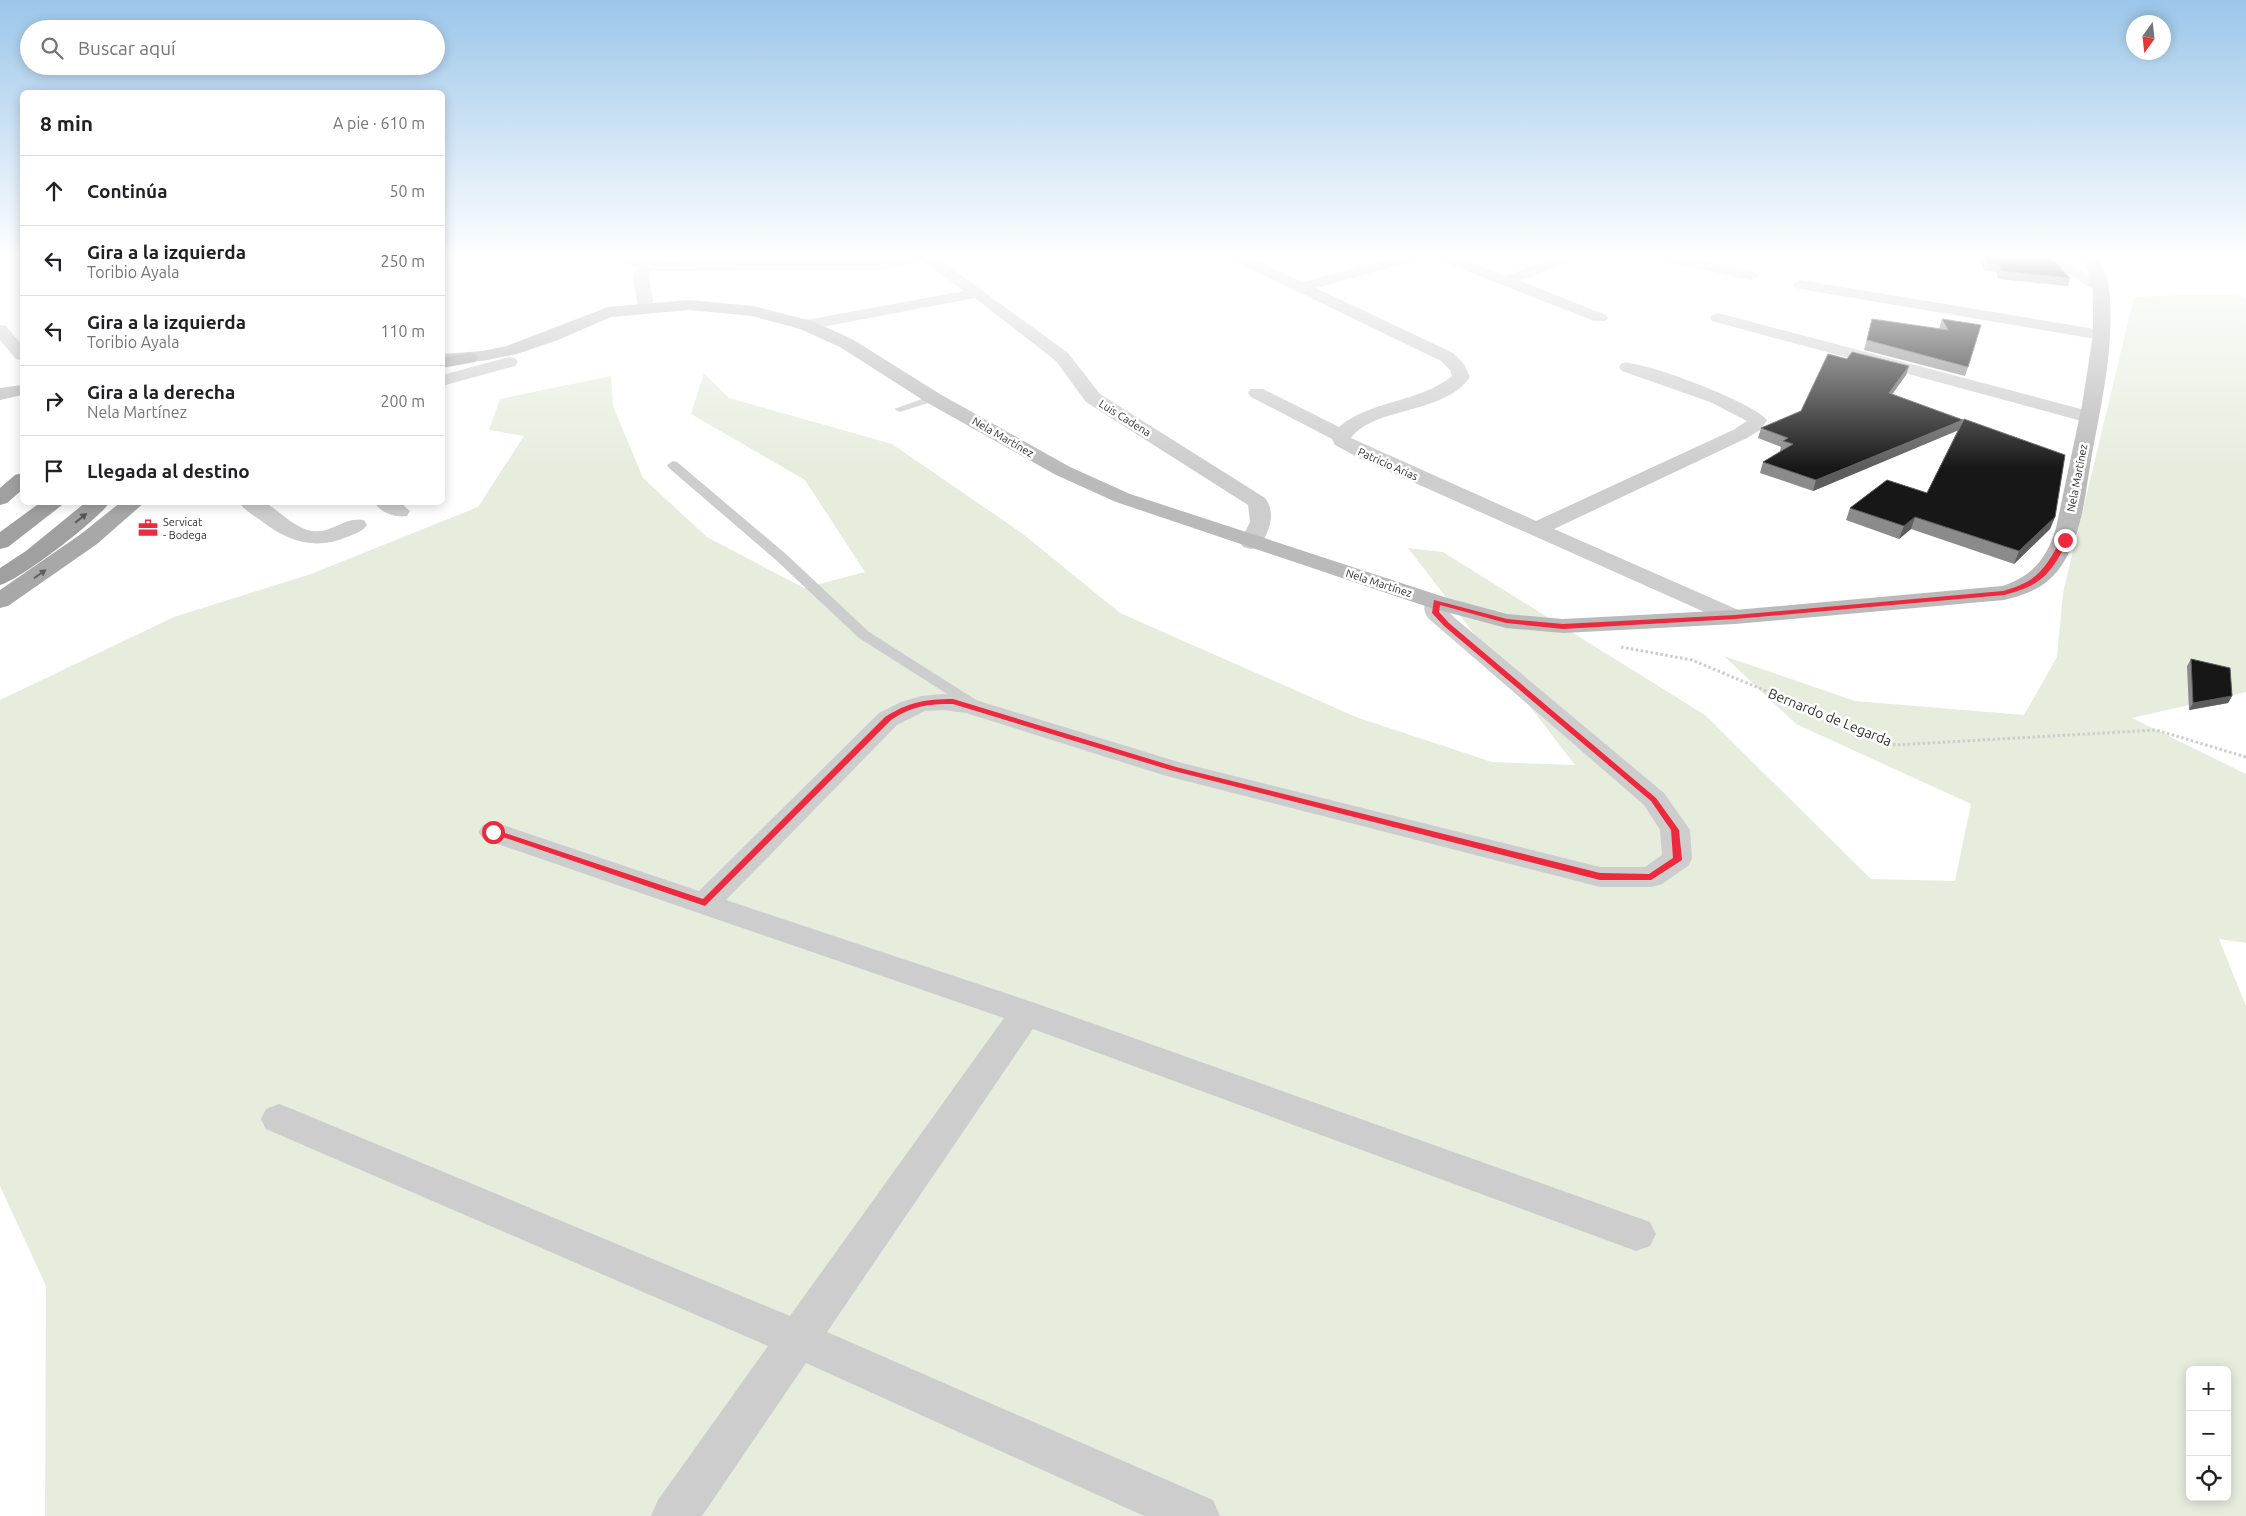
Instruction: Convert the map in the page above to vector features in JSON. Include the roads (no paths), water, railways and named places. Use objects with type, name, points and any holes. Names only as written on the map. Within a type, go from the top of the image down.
[{"type":"highway","points":[[0,499],[20,481]]},
{"type":"highway","points":[[0,542],[52,505]]},
{"type":"highway","points":[[0,578],[34,556],[96,505]]},
{"type":"main road","name":"Nela Martínez","points":[[445,359],[469,358],[511,350],[539,342],[572,327]]},
{"type":"main road","name":"Nela Martínez","points":[[808,327],[846,343],[933,398],[1071,475],[1122,498],[1436,602],[1506,621],[1563,626],[1735,617],[2004,593],[2024,588],[2041,576],[2055,560],[2065,540],[2089,417],[2101,327]]},
{"type":"main road","points":[[445,362],[469,358]]},
{"type":"main road","points":[[0,394],[20,390]]},
{"type":"main road","points":[[0,601],[89,539],[131,505]]},
{"type":"street","name":"Luis Cadena","points":[[1023,327],[1062,356],[1093,398],[1258,502],[1261,522],[1251,542]]},
{"type":"street","name":"Patricio Arias","points":[[1384,327],[1447,357],[1458,368],[1461,377],[1453,386],[1438,394],[1355,425],[1341,436],[1342,442],[1735,617]]},
{"type":"street","points":[[1751,327],[2089,417]]},
{"type":"street","points":[[2051,327],[2101,335]]},
{"type":"street","points":[[0,330],[20,353]]},
{"type":"street","points":[[445,380],[509,362]]},
{"type":"street","points":[[1537,529],[1740,434],[1753,426],[1756,420],[1750,413],[1628,366]]},
{"type":"street","points":[[1257,393],[1341,436]]},
{"type":"street","points":[[254,505],[300,536],[311,538],[326,537],[356,525]]},
{"type":"street","points":[[705,902],[888,719],[906,707],[929,702],[953,702],[979,708],[1173,769],[1600,876],[1651,877],[1677,860],[1675,830],[1654,799],[1447,624],[1436,613],[1436,602]]},
{"type":"street","points":[[493,832],[705,902],[1026,1013],[1636,1234]]},
{"type":"street","points":[[674,1516],[1026,1013]]},
{"type":"street","points":[[279,1119],[797,1340],[1197,1516]]},
{"type":"lane","points":[[900,409],[933,398]]},
{"type":"lane","points":[[673,465],[782,558],[864,636],[979,708]]},
{"type":"place","name":"Servicat - Bodega","points":[[148,528]]}]
